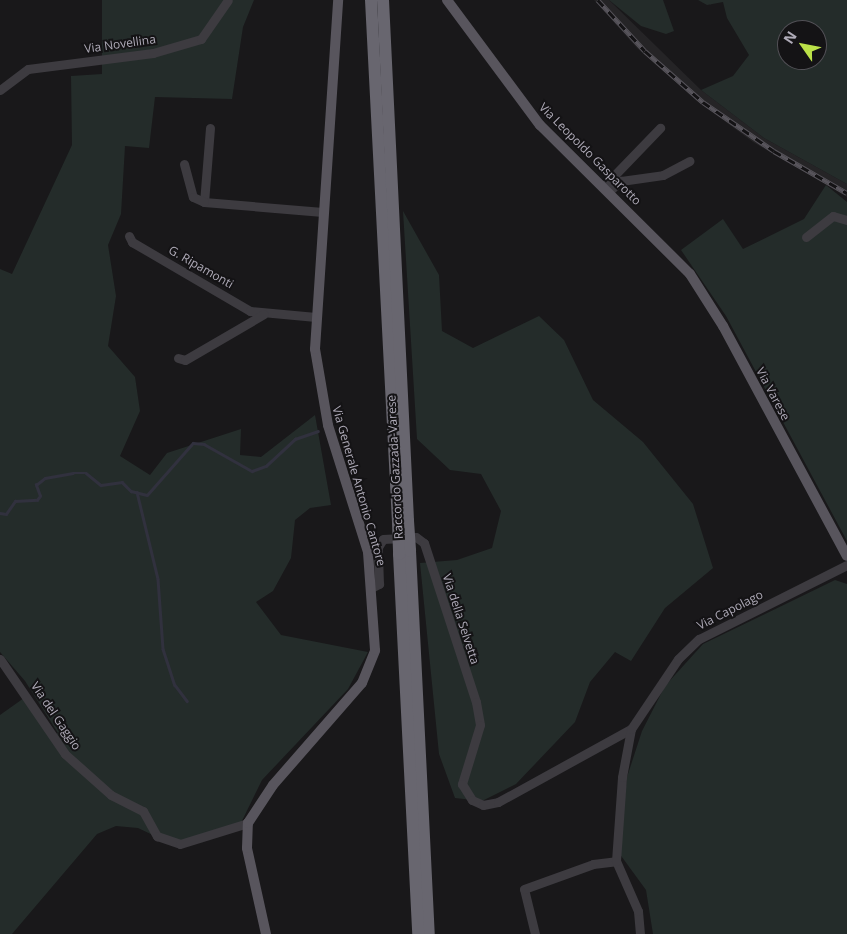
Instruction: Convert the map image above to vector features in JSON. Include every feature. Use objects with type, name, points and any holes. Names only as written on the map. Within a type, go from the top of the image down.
[{"type":"highway","name":"Raccordo Gazzada-Varese","points":[[371,0],[429,934]]},
{"type":"highway","name":"Raccordo Gazzada-Varese","points":[[383,0],[403,521]]},
{"type":"highway","name":"Raccordo Gazzada-Varese","points":[[405,552],[418,934]]},
{"type":"main road","name":"Via Generale Antonio Cantore","points":[[266,934],[247,848],[248,823],[272,785],[362,682],[375,650],[373,586],[320,387],[316,317],[338,0]]},
{"type":"main road","name":"Via Leopoldo Gasparotto","points":[[447,0],[540,125],[668,249]]},
{"type":"main road","name":"Via Varese","points":[[668,249],[723,326],[847,556]]},
{"type":"street","name":"Via Novellina","points":[[0,90],[28,69],[153,53],[201,39],[228,0]]},
{"type":"street","points":[[204,202],[210,128]]},
{"type":"street","points":[[606,188],[660,128]]},
{"type":"street","points":[[606,188],[621,181],[663,175],[689,161]]},
{"type":"street","points":[[184,164],[193,197],[204,202],[323,212]]},
{"type":"street","points":[[806,237],[833,216],[847,220]]},
{"type":"street","name":"G. Ripamonti","points":[[129,236],[132,242],[250,311],[264,314],[316,317]]},
{"type":"street","points":[[178,358],[185,360],[264,314]]},
{"type":"street","name":"Via della Selvetta","points":[[373,586],[379,584],[378,547],[383,539],[416,537],[424,543],[476,702],[480,725],[462,784],[467,794]]},
{"type":"street","name":"Via Capolago","points":[[640,934],[638,912],[616,861],[622,777],[631,729],[678,659],[699,639],[847,565]]},
{"type":"street","name":"Via del Gaggio","points":[[0,659],[65,754],[111,795],[143,811],[157,836],[180,844],[248,823]]},
{"type":"street","name":"Via Capolago","points":[[467,794],[483,805],[498,802],[631,729]]},
{"type":"street","points":[[535,934],[524,889],[594,864],[616,861]]},
{"type":"shaded area","points":[[102,0],[254,0],[243,27],[232,99],[155,97],[149,148],[125,146],[121,214],[108,245],[116,296],[108,346],[135,377],[140,411],[120,456],[150,475],[167,453],[241,429],[240,455],[261,457],[315,415],[331,505],[310,508],[295,520],[291,558],[273,591],[256,602],[281,635],[368,652],[348,689],[262,780],[237,831],[176,846],[138,828],[116,826],[97,834],[12,934],[0,934],[0,715],[24,698],[51,737],[58,733],[25,681],[0,652],[0,269],[12,274],[72,145],[71,76],[102,74]]},
{"type":"shaded area","points":[[594,0],[609,0],[701,90],[764,138],[847,184],[847,197],[753,142],[696,100],[637,48]]},
{"type":"shaded area","points":[[609,0],[663,0],[674,31],[666,34],[641,26]]},
{"type":"shaded area","points":[[698,0],[847,0],[847,184],[764,138],[701,90],[733,76],[749,55],[727,18],[723,2],[707,5]]},
{"type":"shaded area","points":[[826,185],[847,202],[847,541],[726,316],[681,250],[723,219],[743,249],[804,219]]},
{"type":"shaded area","points":[[403,211],[439,275],[442,331],[473,348],[539,316],[564,340],[593,400],[643,442],[693,504],[713,568],[665,608],[631,661],[615,652],[590,682],[575,722],[516,784],[482,801],[455,798],[439,754],[420,563],[457,560],[492,548],[501,511],[481,474],[450,470],[417,439]]},
{"type":"shaded area","points":[[835,580],[847,584],[847,934],[653,934],[646,890],[619,853],[627,777],[642,731],[665,686],[703,644]]},
{"type":"waterway","points":[[0,513],[6,514],[15,501],[37,500],[40,496],[36,485],[45,478],[73,473],[86,473],[101,485],[122,482],[131,491],[147,495],[193,443],[204,444],[252,471],[266,466],[295,439],[318,431]]},
{"type":"waterway","points":[[137,492],[158,579],[163,649],[175,685],[187,701]]},
{"type":"railway","points":[[598,0],[645,51],[703,102],[774,151],[847,193]]}]
